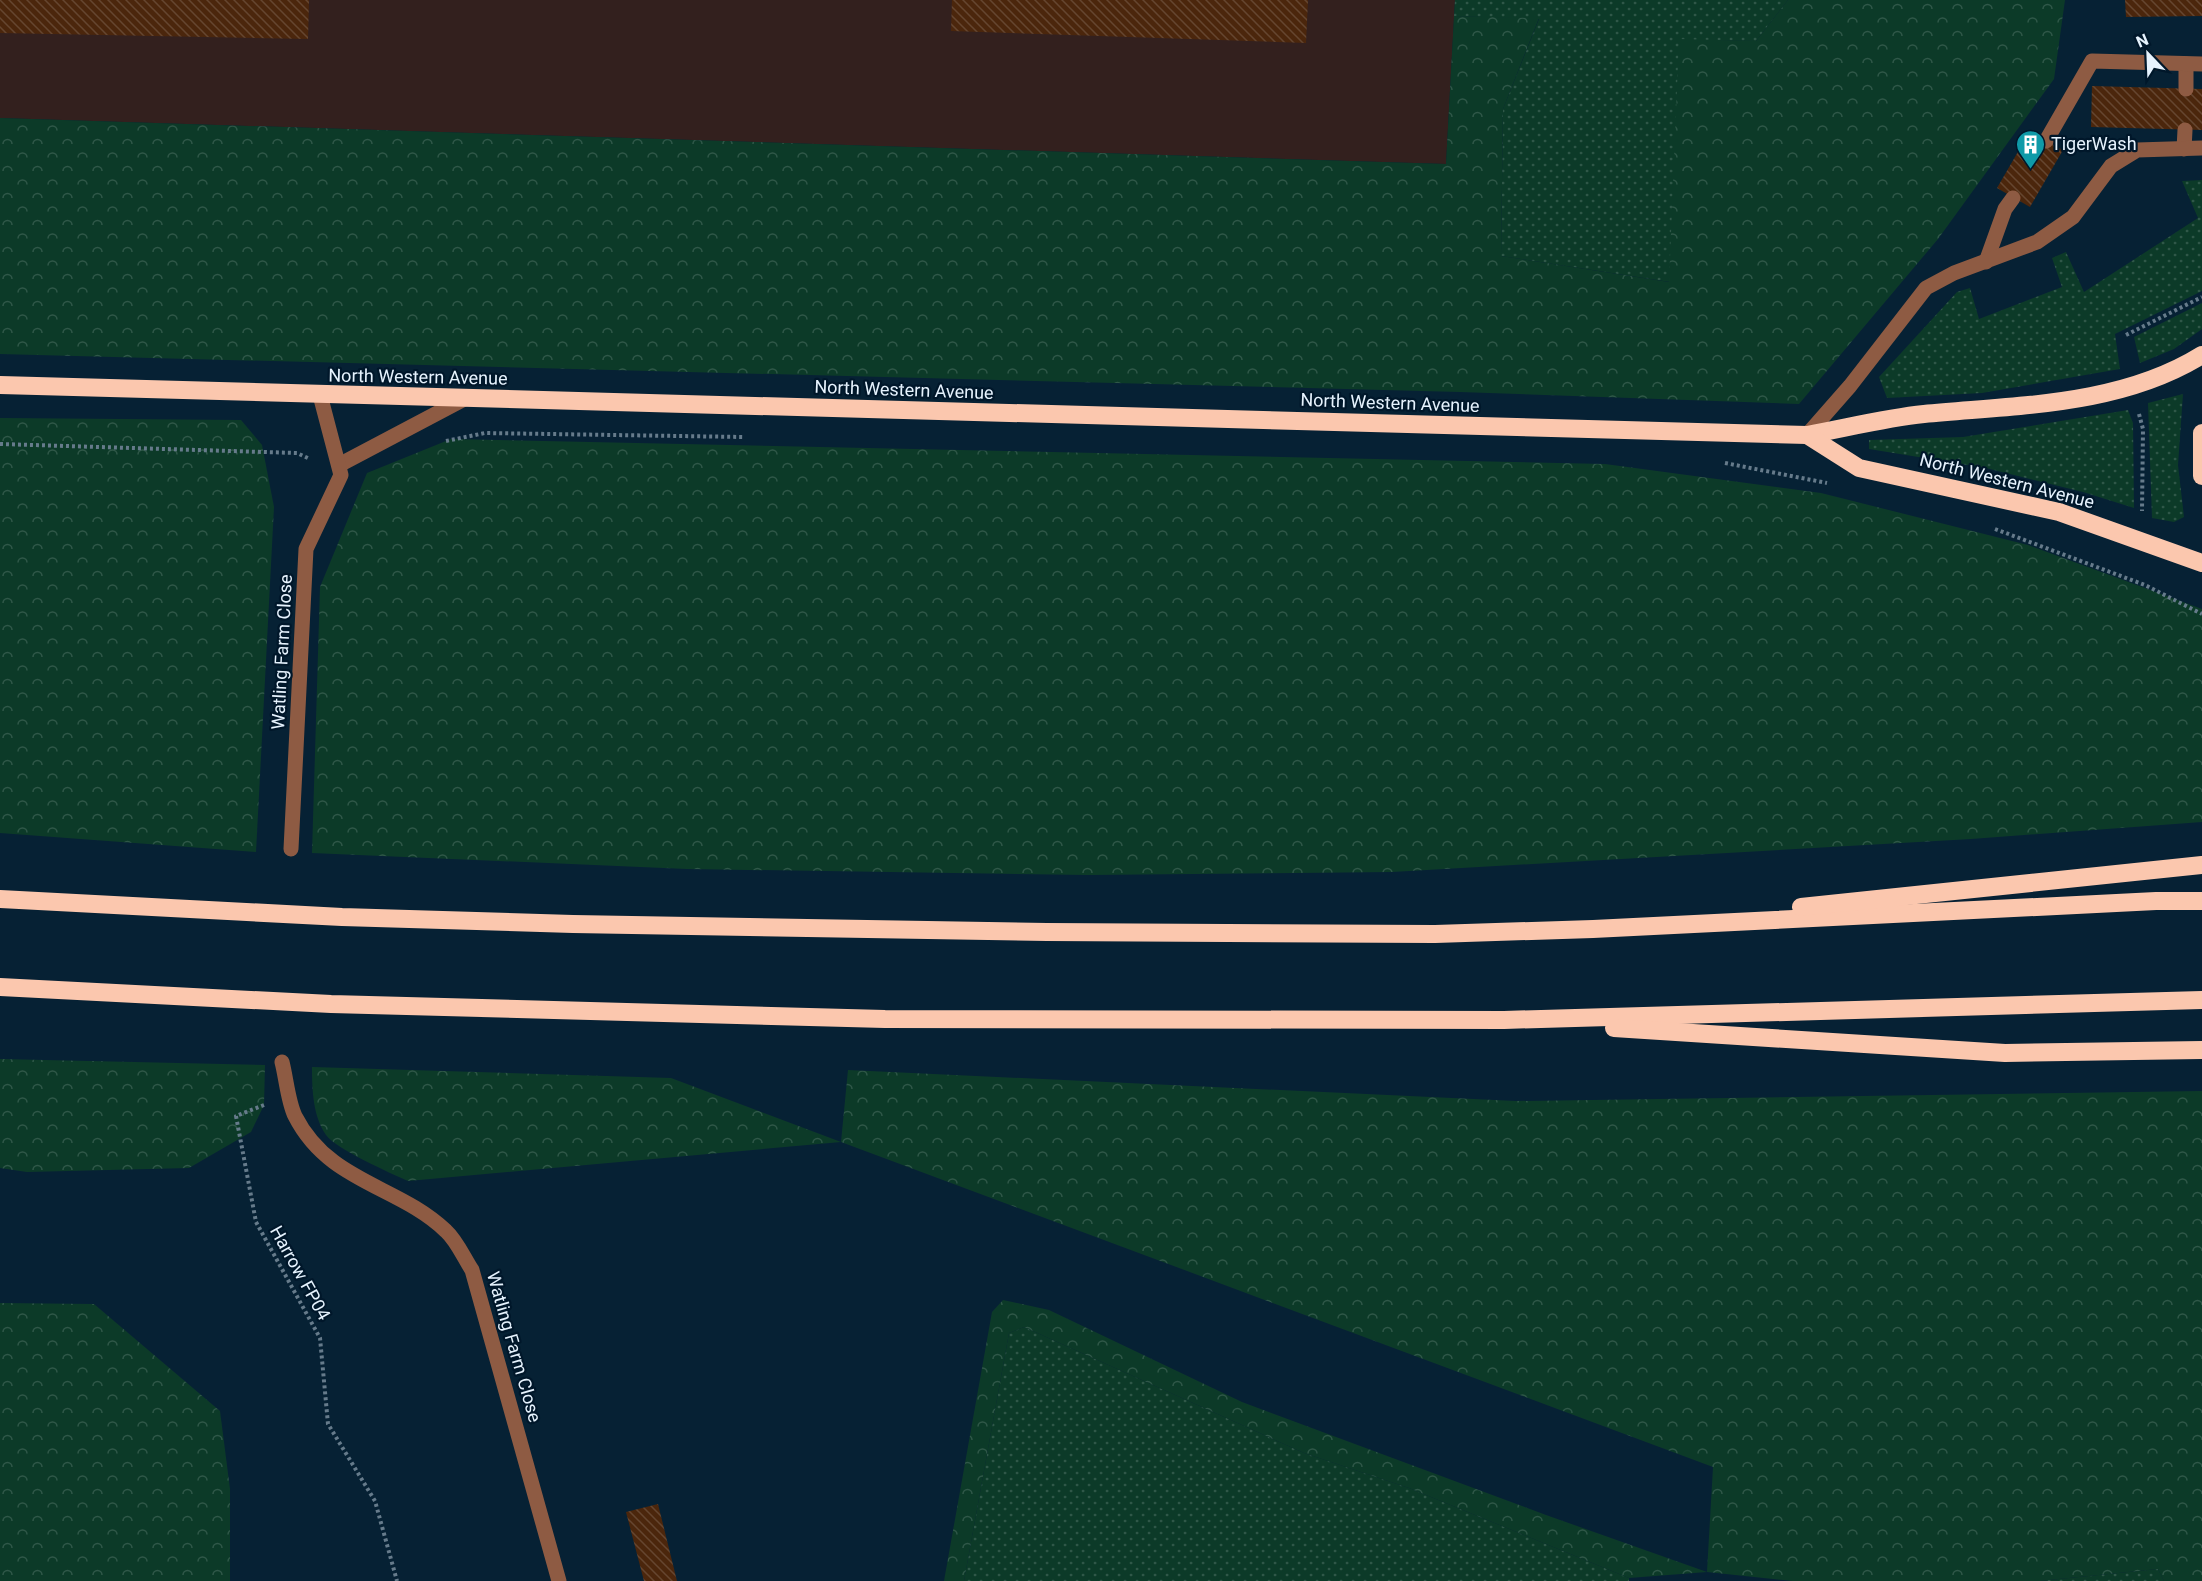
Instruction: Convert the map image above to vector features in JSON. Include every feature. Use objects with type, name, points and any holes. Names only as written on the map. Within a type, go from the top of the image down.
[{"type":"highway","name":"North Western Avenue","points":[[0,385],[1807,435],[1921,415],[2043,404],[2133,387],[2181,368],[2202,355]]},
{"type":"highway","points":[[2202,433],[2202,476]]},
{"type":"highway","name":"North Western Avenue","points":[[1807,435],[1859,468],[2059,512],[2202,563]]},
{"type":"highway","points":[[1593,929],[2202,866]]},
{"type":"highway","points":[[0,899],[354,917],[831,929],[1435,934],[1593,929],[2156,901],[2202,901]]},
{"type":"highway","points":[[0,987],[331,1004],[885,1019],[1504,1020],[2202,1000]]},
{"type":"highway","points":[[1504,1020],[2005,1053],[2202,1050]]},
{"type":"lane","points":[[2046,141],[2092,61],[2202,64]]},
{"type":"lane","points":[[2186,64],[2186,89]]},
{"type":"lane","points":[[2184,149],[2185,130]]},
{"type":"lane","points":[[1807,435],[1850,386],[1926,288],[1954,273],[2037,242],[2073,217],[2111,166],[2137,150],[2202,148]]},
{"type":"lane","points":[[1986,262],[2005,209],[2013,198]]},
{"type":"lane","points":[[320,395],[340,470],[464,399]]},
{"type":"lane","name":"Watling Farm Close","points":[[291,849],[306,549],[340,470]]},
{"type":"lane","name":"Watling Farm Close","points":[[282,1062],[293,1114],[314,1145],[339,1167],[413,1207],[447,1232],[472,1270],[559,1581]]},
{"type":"path","points":[[2126,335],[2202,297]]},
{"type":"path","points":[[2137,407],[2143,429],[2142,511]]},
{"type":"path","points":[[441,441],[485,433],[747,437]]},
{"type":"path","points":[[0,444],[297,453],[340,470]]},
{"type":"path","points":[[1721,463],[1838,485]]},
{"type":"path","points":[[1994,529],[2145,585],[2202,614]]},
{"type":"path","name":"Harrow FP04","points":[[270,1103],[236,1116],[256,1222],[320,1338],[328,1424],[375,1501],[397,1581]]},
{"type":"shaded area","points":[[0,0],[1455,0],[1446,164],[0,118]]},
{"type":"green space","points":[[1455,0],[1788,0],[1756,41],[1680,40],[1670,282],[1501,256],[1503,109],[1539,19],[1454,16]]},
{"type":"green space","points":[[1788,0],[2065,0],[2054,79],[1938,239],[1799,404],[1460,392],[0,354],[0,118],[1446,164],[1454,16],[1539,18],[1503,109],[1501,256],[1669,282],[1679,39],[1756,41]]},
{"type":"green space","points":[[2202,180],[2202,291],[2115,334],[2120,369],[1982,393],[1887,398],[1879,377],[1957,292],[1970,288],[1979,319],[2062,287],[2052,258],[2066,252],[2084,292],[2198,218],[2182,181]]},
{"type":"green space","points":[[2202,303],[2202,329],[2174,349],[2140,363],[2134,337]]},
{"type":"green space","points":[[2183,394],[2178,465],[2184,517],[2174,522],[2152,518],[2148,403]]},
{"type":"green space","points":[[2128,410],[2133,423],[2134,508],[2083,492],[1986,468],[1869,449],[1869,440],[1963,437]]},
{"type":"green space","points":[[0,418],[241,420],[262,445],[274,507],[256,852],[0,833]]},
{"type":"green space","points":[[451,439],[1605,464],[1821,493],[2028,545],[2202,609],[2202,822],[1971,839],[1392,872],[1088,875],[687,869],[312,853],[320,587],[367,473]]},
{"type":"green space","points":[[0,1059],[265,1065],[264,1105],[251,1132],[189,1168],[27,1172],[0,1168]]},
{"type":"green space","points":[[312,1067],[671,1078],[841,1142],[408,1181],[352,1154],[326,1135],[316,1111]]},
{"type":"green space","points":[[848,1070],[1516,1101],[2202,1091],[2202,1581],[2164,1581],[2158,1569],[2039,1581],[1793,1581],[1707,1572],[1713,1467],[841,1142]]},
{"type":"green space","points":[[1003,1300],[1049,1310],[1242,1402],[1707,1572],[1629,1578],[1409,1488],[1304,1453],[1024,1327],[1009,1333],[964,1581],[944,1581],[992,1312]]},
{"type":"green space","points":[[0,1303],[94,1304],[220,1411],[230,1489],[230,1581],[0,1581]]},
{"type":"green space","points":[[1024,1327],[1304,1453],[1409,1488],[1629,1578],[1629,1581],[964,1581],[1009,1333]]},
{"type":"green space","points":[[2158,1569],[2164,1581],[2039,1581]]},
{"type":"building","points":[[0,0],[309,0],[308,39],[0,33]]},
{"type":"building","points":[[952,0],[1308,0],[1306,43],[951,31]]},
{"type":"building","points":[[2125,0],[2202,0],[2202,16],[2126,17]]},
{"type":"building","points":[[2092,86],[2202,89],[2202,130],[2091,127]]},
{"type":"building","name":"TigerWash","points":[[2030,131],[2063,150],[2030,207],[1997,188]]},
{"type":"building","points":[[658,1504],[677,1581],[644,1581],[626,1512]]},
{"type":"place","name":"TigerWash","points":[[2030,170]]}]
